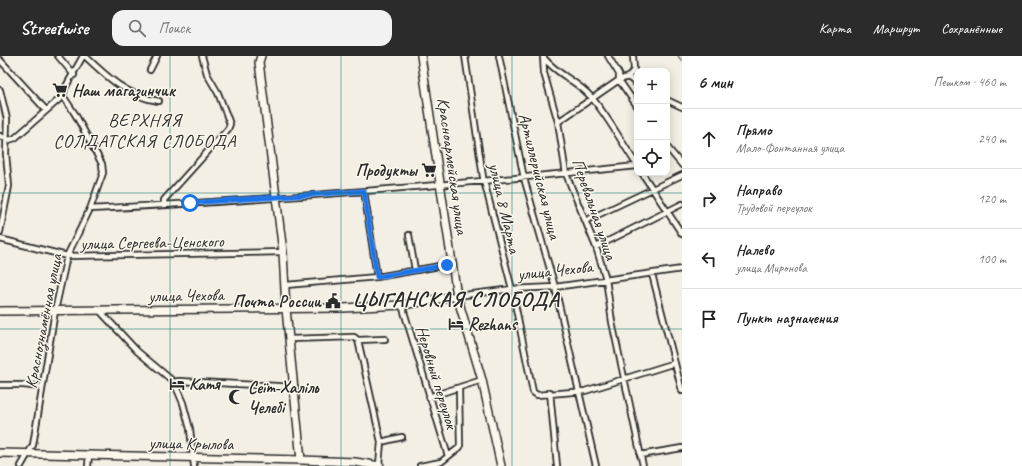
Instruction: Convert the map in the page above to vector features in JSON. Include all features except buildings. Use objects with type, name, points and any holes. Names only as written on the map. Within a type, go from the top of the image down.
[{"type":"main road","points":[[261,56],[259,62],[283,252],[286,285],[286,309],[302,460]]},
{"type":"main road","name":"Красноармейская улица","points":[[422,56],[451,264],[457,296],[482,380],[501,466]]},
{"type":"main road","name":"улица Чехова","points":[[0,311],[286,309],[402,305],[457,296]]},
{"type":"main road","name":"улица Крылова","points":[[0,453],[302,460],[355,462],[379,466]]},
{"type":"street","points":[[58,56],[74,75]]},
{"type":"street","points":[[0,136],[6,139],[15,138],[63,96],[65,88],[84,56],[113,82],[126,91],[149,100],[159,101]]},
{"type":"street","points":[[150,70],[157,56]]},
{"type":"street","points":[[164,205],[164,200],[228,129],[230,124],[218,93],[206,74],[202,56]]},
{"type":"street","name":"улица 8 Марта","points":[[465,56],[485,182],[512,289],[532,390],[537,395],[550,392]]},
{"type":"street","name":"Артиллерийская улица","points":[[499,56],[524,178],[555,287],[596,466]]},
{"type":"street","points":[[608,56],[619,74],[619,80],[636,104]]},
{"type":"street","points":[[558,122],[592,97],[619,80],[628,77],[634,70],[633,56]]},
{"type":"street","points":[[544,57],[551,66],[577,83],[592,97],[634,161]]},
{"type":"street","name":"Перевальная улица","points":[[544,57],[544,73],[558,122],[566,174],[596,247],[606,279],[612,322],[643,466]]},
{"type":"street","points":[[0,60],[46,110]]},
{"type":"street","points":[[628,77],[634,82]]},
{"type":"street","points":[[0,90],[7,119],[6,139],[9,186],[0,232]]},
{"type":"street","name":"Краснознамённая улица","points":[[21,466],[33,445],[54,311],[67,256],[90,209],[103,173],[102,164],[75,114],[63,96]]},
{"type":"street","points":[[670,101],[682,107]]},
{"type":"street","points":[[670,151],[682,165]]},
{"type":"street","points":[[90,209],[485,182],[634,166]]},
{"type":"street","points":[[585,220],[653,190],[682,175]]},
{"type":"street","points":[[644,176],[682,234]]},
{"type":"street","points":[[364,191],[377,277]]},
{"type":"street","points":[[596,247],[682,204]]},
{"type":"street","points":[[409,235],[415,270]]},
{"type":"street","name":"улица Сергеева-Ценского","points":[[0,239],[67,256],[283,252]]},
{"type":"street","points":[[286,285],[377,277],[451,264]]},
{"type":"street","name":"улица Чехова","points":[[457,296],[512,289],[555,287],[682,269]]},
{"type":"street","points":[[652,274],[682,391]]},
{"type":"street","name":"Неровный переулок","points":[[402,305],[448,456]]},
{"type":"street","points":[[100,311],[137,351],[174,382],[189,422],[194,466]]},
{"type":"street","points":[[290,339],[354,336],[358,340],[381,442],[379,466]]},
{"type":"street","points":[[358,340],[385,339]]},
{"type":"street","points":[[557,466],[550,392],[585,391],[675,363]]},
{"type":"street","points":[[429,397],[482,380]]},
{"type":"street","points":[[174,382],[179,381],[295,387]]},
{"type":"street","points":[[0,385],[42,387]]},
{"type":"street","points":[[420,466],[441,462],[461,445],[459,388]]},
{"type":"street","points":[[381,442],[402,437]]},
{"type":"street","points":[[640,455],[682,448]]},
{"type":"street","points":[[88,466],[89,455]]},
{"type":"waterway","points":[[678,56],[682,61]]},
{"type":"place","name":"Наш магазинчик","points":[[60,90]]},
{"type":"place","name":"Продукты","points":[[429,170]]},
{"type":"place","name":"Почта России","points":[[333,301]]},
{"type":"place","name":"Rezhans","points":[[456,324]]},
{"type":"place","name":"Катя","points":[[177,384]]},
{"type":"place","name":"Сеїт-Халіль Челебі","points":[[236,397]]},
{"type":"district","name":"ВЕРХНЯЯ СОЛДАТСКАЯ СЛОБОДА","points":[[145,130]]},
{"type":"district","name":"ЦЫГАНСКАЯ СЛОБОДА","points":[[456,299]]},
{"type":"route","points":[[190,203],[364,191],[377,277],[447,265]]}]
